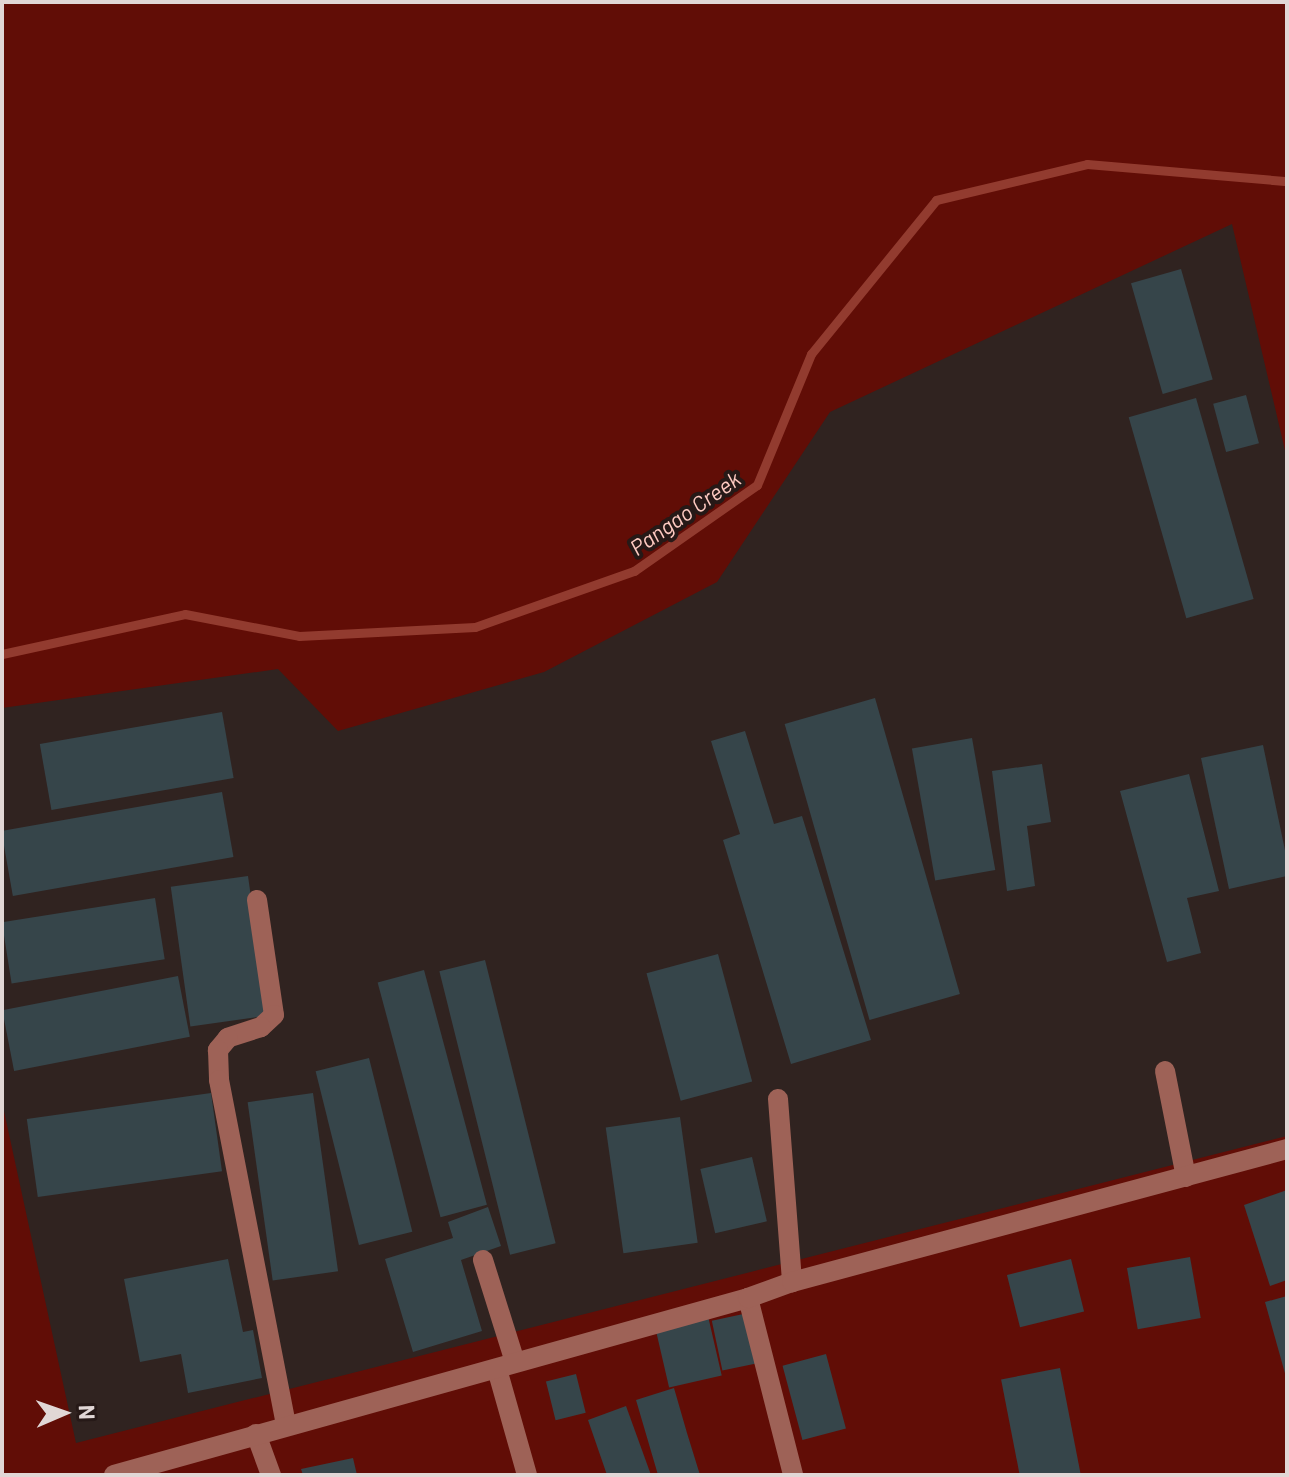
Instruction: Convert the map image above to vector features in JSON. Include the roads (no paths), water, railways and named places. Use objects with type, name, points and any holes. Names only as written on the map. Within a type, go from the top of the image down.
[{"type":"street","points":[[257,900],[274,1015],[261,1027],[228,1038],[218,1050],[219,1080],[286,1426]]},
{"type":"street","points":[[1165,1071],[1186,1177]]},
{"type":"street","points":[[778,1099],[792,1282]]},
{"type":"street","points":[[115,1475],[748,1298],[792,1282],[1287,1149]]},
{"type":"street","points":[[483,1260],[527,1475]]},
{"type":"street","points":[[748,1298],[793,1475]]},
{"type":"street","points":[[256,1434],[271,1475]]},
{"type":"waterway","name":"Pangao Creek","points":[[2,654],[185,614],[299,636],[475,627],[634,571],[757,485],[811,354],[936,200],[1087,164],[1287,181]]}]
